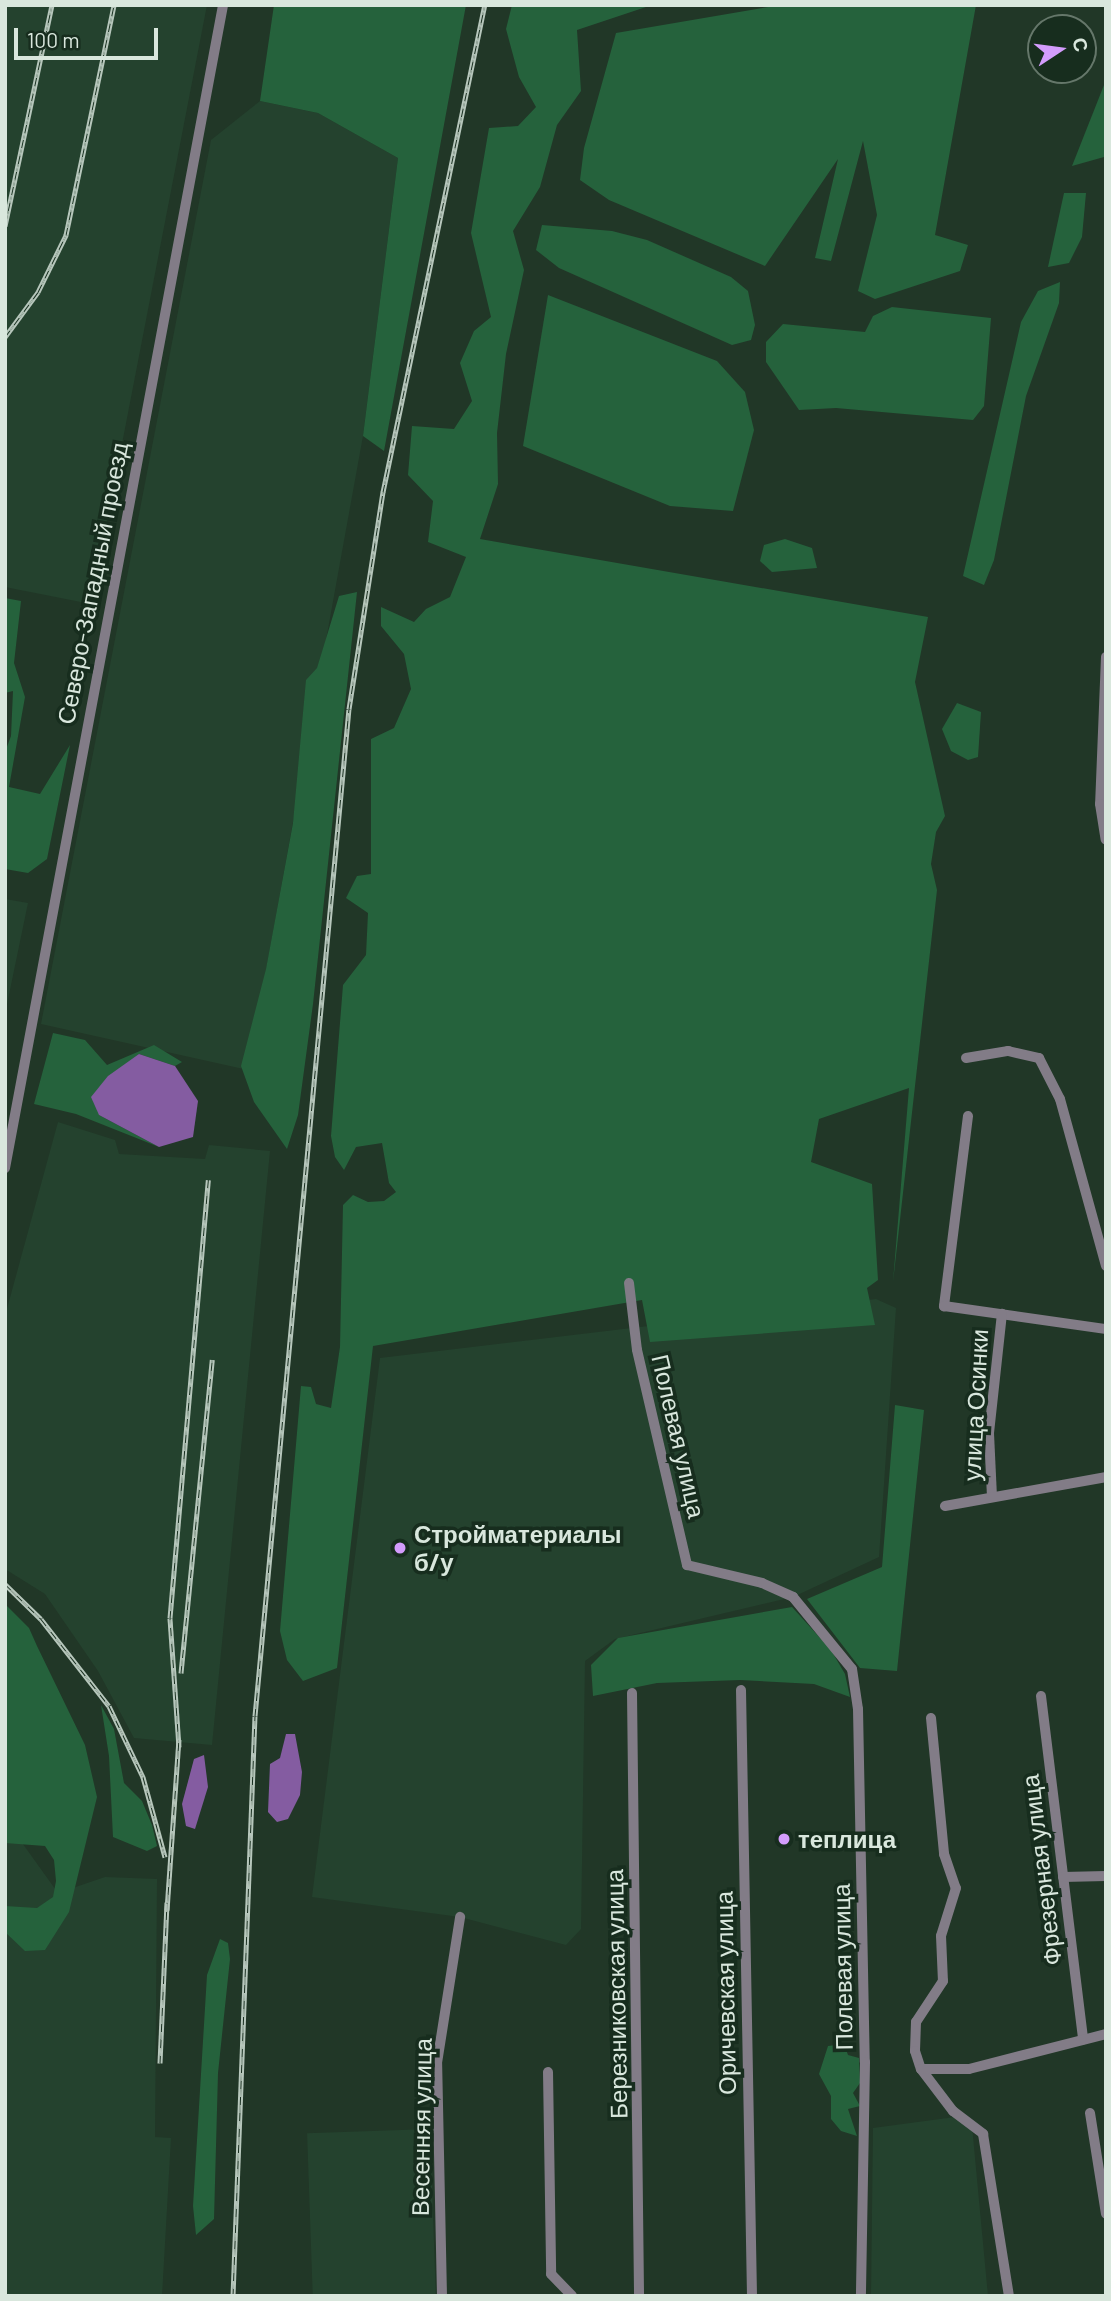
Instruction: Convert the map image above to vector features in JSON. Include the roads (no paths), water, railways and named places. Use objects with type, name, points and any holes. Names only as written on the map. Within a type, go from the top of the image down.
[{"type":"street","name":"Северо-Западный проезд","points":[[5,1168],[223,5]]},
{"type":"street","points":[[1106,657],[1100,804],[1106,841]]},
{"type":"street","points":[[966,1058],[1007,1051],[1039,1058],[1060,1099],[1106,1266]]},
{"type":"street","points":[[968,1116],[944,1306],[1106,1329]]},
{"type":"street","name":"Полевая улица","points":[[629,1283],[637,1350],[687,1565],[762,1583],[793,1597],[852,1670],[858,1709],[865,2049],[862,2296]]},
{"type":"street","name":"улица Осинки","points":[[992,1497],[989,1433],[1002,1314]]},
{"type":"street","points":[[945,1506],[1106,1477]]},
{"type":"street","name":"Оричевская улица","points":[[741,1690],[752,2296]]},
{"type":"street","name":"Березниковская улица","points":[[632,1693],[639,2296]]},
{"type":"street","name":"Фрезерная улица","points":[[1041,1696],[1083,2039]]},
{"type":"street","points":[[931,1718],[944,1854],[956,1888],[941,1936],[943,1981],[916,2022],[915,2051],[921,2069],[953,2111],[984,2134],[1009,2296]]},
{"type":"street","points":[[1063,1877],[1106,1876]]},
{"type":"street","name":"Весенняя улица","points":[[442,2296],[438,2063],[460,1917]]},
{"type":"street","points":[[921,2069],[969,2069],[1106,2034]]},
{"type":"street","points":[[548,2072],[551,2274],[572,2296]]},
{"type":"street","points":[[1090,2113],[1106,2214]]},
{"type":"railway","points":[[5,226],[52,5]]},
{"type":"railway","points":[[5,337],[38,292],[66,235],[114,5]]},
{"type":"railway","points":[[233,2296],[255,1716],[349,709],[383,492],[485,5]]},
{"type":"railway","points":[[179,1747],[170,1618],[208,1180]]},
{"type":"railway","points":[[181,1673],[212,1360]]},
{"type":"railway","points":[[5,1584],[41,1619],[109,1706],[143,1777],[165,1857]]},
{"type":"railway","points":[[167,1910],[179,1739]]},
{"type":"railway","points":[[160,2063],[167,1902]]},
{"type":"place","name":"Стройматериалы б/у","points":[[400,1548]]},
{"type":"place","name":"теплица","points":[[784,1839]]}]
